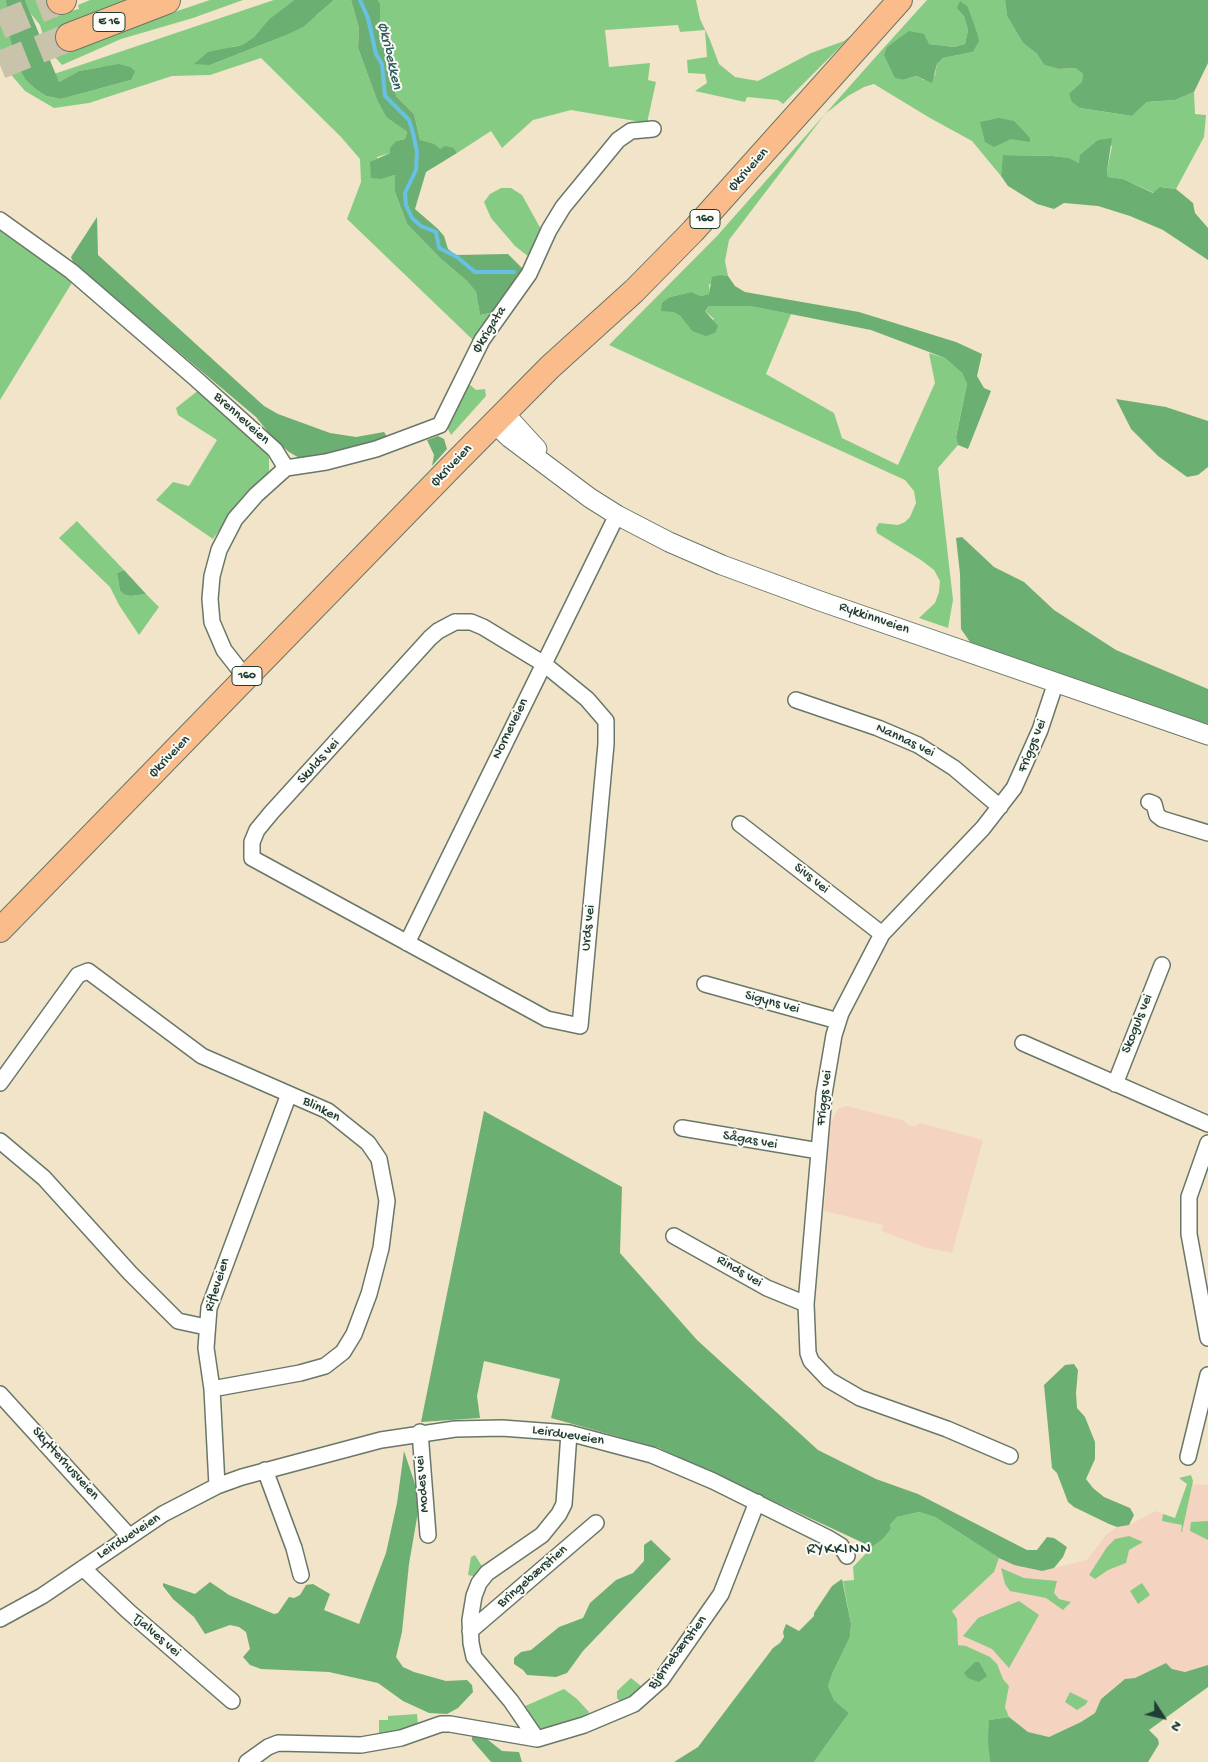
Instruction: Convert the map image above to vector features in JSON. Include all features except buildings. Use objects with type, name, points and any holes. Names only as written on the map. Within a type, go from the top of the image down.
[{"type":"highway","name":"E 16","points":[[70,37],[166,0]]},
{"type":"main road","name":"Økriveien","points":[[0,930],[499,418],[634,291],[693,232],[900,0]]},
{"type":"street","name":"Økrigata","points":[[286,468],[326,462],[376,450],[440,425],[482,340],[529,274],[549,230],[563,207],[618,140],[631,132],[654,129]]},
{"type":"street","name":"Brenneveien","points":[[0,220],[70,271],[195,378],[274,450],[286,468]]},
{"type":"street","name":"Rykkinnveien","points":[[499,418],[556,471],[617,515],[669,542],[722,565],[1208,734]]},
{"type":"street","points":[[246,678],[224,650],[212,622],[210,599],[212,576],[219,550],[235,519],[256,495],[286,468]]},
{"type":"street","name":"Norneveien","points":[[406,943],[617,515]]},
{"type":"street","name":"Skulds vei","points":[[406,943],[252,858],[252,842],[257,830],[438,631],[455,622],[471,622],[544,664]]},
{"type":"street","name":"Urds vei","points":[[406,943],[547,1019],[580,1026],[606,744],[606,721],[587,699],[544,664]]},
{"type":"street","name":"Friggs vei","points":[[1010,1456],[947,1429],[860,1398],[829,1380],[810,1361],[806,1304],[824,1094],[838,1021],[882,934],[1000,807],[1022,773],[1056,682]]},
{"type":"street","name":"Nannas vei","points":[[796,700],[878,728],[918,745],[954,768],[1000,807]]},
{"type":"street","points":[[1148,802],[1154,804],[1157,815],[1162,819],[1208,833]]},
{"type":"street","name":"Sivs vei","points":[[740,824],[882,934]]},
{"type":"street","name":"Skoguls vei","points":[[1115,1084],[1162,965]]},
{"type":"street","name":"Blinken","points":[[0,1083],[78,975],[88,971],[202,1056],[328,1111],[368,1143],[379,1159],[387,1200],[381,1248],[369,1294],[354,1334],[343,1352],[325,1366],[300,1373],[212,1389]]},
{"type":"street","name":"Sigyns vei","points":[[705,984],[838,1021]]},
{"type":"street","points":[[1023,1043],[1208,1124]]},
{"type":"street","name":"Rifleveien","points":[[216,1486],[212,1389],[206,1348],[206,1327],[209,1308],[288,1094]]},
{"type":"street","name":"Sågas vei","points":[[682,1128],[819,1151]]},
{"type":"street","points":[[0,1141],[44,1178],[130,1273],[178,1320],[206,1327]]},
{"type":"street","points":[[1208,1143],[1189,1197],[1189,1234],[1208,1338]]},
{"type":"street","name":"Rinds vei","points":[[674,1236],[767,1288],[806,1304]]},
{"type":"street","points":[[1188,1457],[1208,1375]]},
{"type":"street","name":"Skytterhusveien","points":[[0,1394],[129,1536]]},
{"type":"street","name":"Leirdueveien","points":[[0,1619],[34,1600],[129,1536],[216,1486],[265,1470],[381,1440],[420,1432],[455,1429],[502,1428],[568,1433],[622,1446],[667,1460],[757,1502],[841,1546],[847,1556]]},
{"type":"street","name":"Modes vei","points":[[420,1432],[428,1535]]},
{"type":"street","name":"Bringebærstien","points":[[537,1739],[511,1701],[474,1657],[470,1631],[472,1608],[479,1583],[493,1567],[548,1530],[559,1514],[564,1504],[568,1433]]},
{"type":"street","points":[[265,1470],[294,1548],[301,1575]]},
{"type":"street","name":"Bjørnebærstien","points":[[247,1762],[268,1747],[278,1743],[361,1745],[401,1738],[441,1724],[537,1739],[584,1725],[621,1711],[634,1704],[661,1680],[721,1594],[757,1502]]},
{"type":"street","name":"Bringebærstien","points":[[470,1631],[596,1524]]},
{"type":"street","name":"Tjalves vei","points":[[83,1568],[135,1617],[232,1701]]},
{"type":"shaded area","points":[[848,1106],[905,1121],[908,1125],[915,1127],[920,1123],[983,1140],[952,1253],[923,1247],[882,1231],[883,1225],[824,1211],[831,1122],[839,1108]]},
{"type":"shaded area","points":[[1187,1484],[1208,1485],[1208,1665],[1185,1672],[1172,1669],[1166,1663],[1135,1678],[1125,1679],[1101,1698],[1095,1713],[1081,1722],[1049,1737],[1028,1732],[1009,1717],[1005,1707],[1009,1686],[1006,1682],[966,1646],[957,1645],[957,1619],[952,1611],[994,1572],[999,1558],[1014,1565],[1042,1571],[1087,1560],[1106,1535],[1117,1527],[1129,1525],[1156,1511],[1175,1518]]},
{"type":"green space","points":[[0,0],[6,0],[8,28],[20,70],[37,90],[46,96],[61,99],[131,80],[103,67],[79,71],[59,82],[54,74],[274,0],[294,0],[269,19],[254,37],[242,45],[231,47],[210,65],[284,36],[317,15],[334,0],[351,0],[359,28],[358,48],[377,100],[386,117],[407,132],[405,139],[396,141],[390,153],[377,157],[382,179],[395,175],[395,192],[407,224],[441,259],[467,281],[476,292],[480,315],[495,312],[474,341],[347,219],[361,182],[360,159],[341,137],[261,58],[210,75],[172,76],[89,103],[54,108],[25,91],[8,71],[0,49]]},
{"type":"green space","points":[[6,0],[25,0],[59,82],[79,71],[119,64],[130,67],[135,71],[131,80],[61,99],[46,96],[26,80],[16,63],[8,28]]},
{"type":"green space","points":[[25,0],[53,0],[66,12],[79,9],[78,5],[90,0],[143,0],[81,47],[93,43],[91,40],[210,0],[243,0],[193,18],[121,39],[62,65],[47,48],[40,25],[31,14]]},
{"type":"green space","points":[[294,0],[334,0],[303,27],[284,36],[210,65],[194,64],[208,52],[242,45],[254,37],[269,19]]},
{"type":"green space","points":[[351,0],[378,0],[380,4],[380,43],[389,54],[396,96],[414,114],[420,140],[434,144],[440,149],[445,146],[454,148],[457,153],[426,172],[415,209],[438,229],[444,236],[448,249],[456,255],[508,254],[524,270],[495,312],[480,315],[476,292],[467,281],[441,259],[407,224],[395,192],[395,175],[382,179],[371,178],[370,162],[390,153],[390,148],[396,141],[405,139],[407,132],[386,117],[377,100],[358,48],[359,28]]},
{"type":"green space","points":[[378,0],[696,0],[700,19],[710,40],[719,64],[735,77],[758,81],[811,53],[844,41],[853,34],[783,104],[778,100],[747,97],[745,102],[695,91],[707,83],[705,74],[688,73],[687,60],[707,57],[705,30],[680,32],[678,25],[605,30],[609,67],[650,63],[648,80],[656,82],[647,123],[571,110],[533,120],[502,148],[491,131],[457,153],[454,148],[440,149],[420,140],[414,114],[396,96],[389,54],[380,43],[380,4]]},
{"type":"green space","points":[[927,0],[1005,0],[1007,16],[1023,43],[1037,54],[1044,65],[1059,69],[1075,68],[1083,74],[1080,108],[1132,116],[1147,102],[1175,100],[1194,92],[1195,114],[1206,115],[1204,137],[1176,189],[1161,187],[1154,193],[1123,179],[1108,177],[1107,171],[1112,146],[1098,140],[1079,163],[1068,158],[1053,156],[1004,155],[1001,176],[972,141],[874,84],[848,96],[825,114]],"holes":[[[968,7],[978,41],[973,52],[943,58],[937,64],[935,75],[924,80],[916,76],[903,80],[896,78],[888,59],[929,44],[954,47],[965,44],[968,30],[964,16]]]},
{"type":"green space","points":[[1005,0],[1208,0],[1208,63],[1194,92],[1175,100],[1147,102],[1132,116],[1080,108],[1072,102],[1069,94],[1082,82],[1083,74],[1075,68],[1059,69],[1044,65],[1037,54],[1023,43],[1007,16]]},
{"type":"green space","points":[[960,1],[968,7],[977,33],[979,41],[973,52],[943,58],[937,64],[932,83],[916,76],[903,80],[895,78],[884,55],[887,47],[909,31],[924,34],[929,44],[954,47],[965,44],[968,30],[964,16],[957,8]]},
{"type":"green space","points":[[825,115],[729,240],[725,261],[728,276],[721,275],[709,285],[710,294],[701,296],[691,292],[670,297],[673,312],[680,316],[692,331],[714,319],[705,311],[709,306],[750,306],[791,314],[766,374],[834,413],[842,438],[898,465],[935,383],[929,353],[945,358],[962,373],[967,384],[956,436],[958,445],[938,468],[953,600],[948,628],[919,618],[935,603],[939,592],[940,581],[934,570],[877,533],[876,528],[879,523],[898,525],[910,517],[916,503],[914,491],[905,480],[609,345],[717,236]]},
{"type":"green space","points":[[999,118],[1014,121],[1030,138],[1030,142],[1011,139],[994,147],[985,142],[980,122]]},
{"type":"green space","points":[[1112,138],[1107,171],[1108,177],[1123,179],[1153,193],[1160,187],[1176,189],[1193,203],[1195,213],[1208,228],[1208,260],[1163,230],[1130,216],[1098,206],[1064,203],[1054,209],[1037,204],[1008,186],[1001,176],[1003,155],[1053,156],[1069,158],[1079,163],[1080,155],[1098,140]]},
{"type":"green space","points":[[501,188],[511,188],[522,195],[542,231],[529,257],[515,246],[491,218],[484,202],[490,194]]},
{"type":"green space","points":[[97,217],[98,255],[264,406],[278,414],[330,433],[356,437],[384,432],[388,438],[343,453],[301,459],[289,452],[272,437],[256,417],[74,264],[71,257]]},
{"type":"green space","points":[[0,227],[73,281],[0,400]]},
{"type":"green space","points":[[728,276],[735,286],[745,292],[859,312],[956,342],[982,354],[977,376],[984,388],[991,391],[968,449],[958,445],[956,437],[967,384],[962,373],[945,358],[871,330],[750,306],[709,306],[705,311],[718,326],[715,333],[706,336],[692,331],[680,316],[673,312],[661,311],[662,303],[670,297],[691,292],[701,296],[709,294],[712,277]]},
{"type":"green space","points":[[468,383],[476,390],[485,389],[486,396],[451,435],[448,429],[449,417]]},
{"type":"green space","points":[[200,389],[264,448],[269,458],[269,471],[264,479],[241,500],[213,539],[156,500],[173,482],[189,486],[217,440],[178,415],[176,408]]},
{"type":"green space","points":[[1116,399],[1166,407],[1208,421],[1208,467],[1198,475],[1187,477],[1158,456],[1131,429]]},
{"type":"green space","points":[[438,436],[444,439],[447,449],[432,466],[434,455],[427,440]]},
{"type":"green space","points":[[77,521],[124,570],[117,573],[120,591],[125,595],[131,596],[146,594],[159,607],[139,635],[119,605],[110,587],[59,538]]},
{"type":"green space","points":[[962,537],[994,567],[1024,582],[1054,610],[1116,650],[1208,689],[1208,727],[972,645],[961,629],[960,574],[956,538]]},
{"type":"green space","points":[[124,570],[146,594],[131,596],[125,595],[120,591],[117,573]]},
{"type":"green space","points":[[484,1111],[622,1187],[620,1253],[697,1340],[818,1450],[876,1479],[918,1494],[1027,1550],[1037,1550],[1047,1537],[1054,1538],[1067,1547],[1063,1557],[1054,1568],[1042,1571],[1014,1565],[999,1558],[935,1517],[919,1512],[897,1517],[890,1525],[891,1529],[883,1539],[872,1547],[659,1448],[551,1418],[560,1379],[484,1361],[477,1396],[480,1418],[421,1422]]},
{"type":"green space","points":[[1074,1364],[1078,1370],[1077,1408],[1085,1417],[1095,1442],[1095,1459],[1086,1479],[1104,1497],[1130,1508],[1134,1515],[1129,1525],[1117,1527],[1074,1507],[1068,1502],[1057,1473],[1052,1468],[1044,1385],[1065,1365]]},
{"type":"green space","points":[[404,1451],[418,1493],[418,1512],[409,1564],[402,1632],[396,1657],[403,1667],[414,1672],[446,1681],[467,1680],[472,1685],[473,1692],[458,1708],[447,1714],[429,1713],[403,1701],[378,1683],[329,1672],[261,1669],[250,1665],[243,1657],[250,1649],[246,1632],[239,1627],[230,1625],[205,1634],[194,1617],[173,1599],[163,1586],[163,1583],[195,1594],[210,1582],[229,1595],[274,1614],[278,1613],[289,1597],[294,1598],[300,1595],[306,1585],[313,1584],[330,1594],[324,1610],[359,1624],[386,1553],[397,1503]]},
{"type":"green space","points":[[1191,1475],[1193,1481],[1181,1532],[1182,1525],[1162,1521],[1163,1514],[1175,1518],[1187,1484],[1179,1478]]},
{"type":"green space","points":[[919,1512],[935,1517],[999,1558],[994,1572],[952,1611],[957,1619],[958,1645],[966,1646],[990,1657],[997,1664],[1003,1679],[1009,1686],[1005,1707],[1009,1717],[989,1720],[990,1762],[814,1762],[849,1713],[834,1700],[828,1686],[850,1637],[851,1624],[843,1581],[854,1580],[853,1567],[872,1547],[883,1539],[891,1529],[890,1525],[897,1517]]},
{"type":"green space","points":[[1208,1521],[1208,1540],[1190,1531],[1191,1522]]},
{"type":"green space","points":[[1129,1536],[1143,1542],[1129,1550],[1126,1563],[1108,1570],[1095,1579],[1089,1575],[1107,1547],[1115,1539]]},
{"type":"green space","points":[[651,1540],[671,1559],[583,1651],[567,1673],[556,1677],[527,1675],[514,1664],[514,1658],[521,1652],[531,1650],[559,1627],[583,1618],[590,1603],[616,1580],[633,1573],[644,1561],[644,1545]]},
{"type":"green space","points":[[475,1555],[483,1568],[477,1577],[468,1575],[471,1557]]},
{"type":"green space","points":[[1001,1568],[1024,1578],[1057,1581],[1054,1593],[1059,1599],[1071,1602],[1063,1610],[1046,1598],[1010,1591],[1005,1584]]},
{"type":"green space","points":[[842,1579],[851,1624],[850,1637],[828,1686],[834,1700],[849,1713],[814,1762],[674,1762],[698,1747],[773,1648],[780,1643],[784,1637],[783,1632],[786,1624],[799,1631],[814,1616],[814,1613],[832,1586]]},
{"type":"green space","points":[[1142,1583],[1150,1595],[1138,1604],[1130,1591]]},
{"type":"green space","points":[[1019,1601],[1039,1615],[1009,1668],[992,1649],[963,1636],[978,1618]]},
{"type":"green space","points":[[975,1662],[979,1662],[987,1676],[979,1682],[968,1678],[964,1673]]},
{"type":"green space","points":[[1166,1663],[1172,1669],[1185,1672],[1208,1665],[1208,1687],[1149,1730],[1158,1739],[1159,1744],[1148,1762],[990,1762],[989,1720],[1009,1717],[1028,1732],[1049,1737],[1081,1722],[1095,1713],[1101,1699],[1125,1679],[1135,1678]]},
{"type":"green space","points":[[631,1678],[646,1690],[623,1705],[617,1698],[617,1691]]},
{"type":"green space","points":[[564,1689],[589,1712],[585,1721],[537,1732],[523,1707]]},
{"type":"green space","points":[[1070,1692],[1088,1701],[1077,1710],[1065,1702]]},
{"type":"green space","points":[[417,1714],[418,1725],[379,1738],[379,1720],[388,1720],[388,1716]]},
{"type":"green space","points":[[472,1736],[487,1739],[502,1751],[519,1752],[522,1762],[491,1762],[472,1740]]},
{"type":"waterway","name":"Økribekken","points":[[360,0],[368,18],[376,54],[382,64],[385,96],[409,120],[413,133],[417,152],[416,170],[405,193],[406,205],[412,218],[421,226],[436,232],[439,248],[457,257],[475,272],[514,272]]},
{"type":"tunnel","points":[[0,25],[61,0]]},
{"type":"tunnel","points":[[0,65],[70,37]]},
{"type":"district","name":"RYKKINN","points":[[839,1551]]}]
